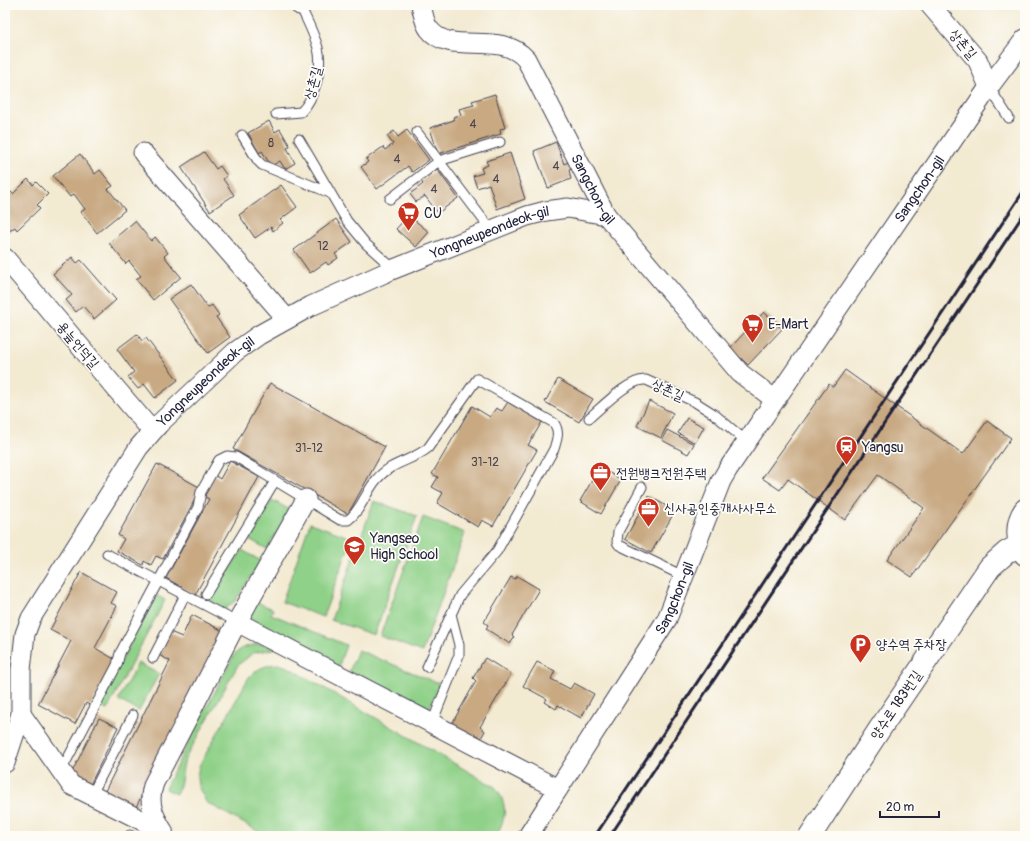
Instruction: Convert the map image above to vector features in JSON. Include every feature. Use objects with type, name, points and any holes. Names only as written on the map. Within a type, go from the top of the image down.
[{"type":"street","name":"Sangchon-gil","points":[[421,5],[428,28],[435,36],[443,40],[493,44],[511,48],[523,55],[606,214],[740,373],[774,399]]},
{"type":"street","name":"상촌길","points":[[930,5],[978,61],[989,87]]},
{"type":"street","name":"Sangchon-gil","points":[[528,836],[667,619],[721,481],[774,399],[989,87],[1025,39]]},
{"type":"street","points":[[143,153],[287,319]]},
{"type":"street","name":"Yongneupeondeok-gil","points":[[5,763],[15,717],[25,634],[31,618],[135,454],[152,431],[244,345],[311,306],[394,269],[527,216],[546,211],[568,208],[606,214]]},
{"type":"street","name":"용늪언덕길","points":[[5,258],[152,431]]},
{"type":"street","points":[[169,834],[154,815],[151,808],[152,789],[237,622],[306,499]]},
{"type":"street","points":[[1023,549],[1018,526],[1025,510]]},
{"type":"street","name":"양수로 183번길","points":[[810,836],[879,730],[990,567],[1008,552],[1023,549]]},
{"type":"street","points":[[237,622],[558,789]]},
{"type":"street","points":[[15,717],[72,786],[169,834]]},
{"type":"lane","name":"상촌길","points":[[276,114],[301,112],[308,103],[315,86],[319,64],[318,49],[301,5]]},
{"type":"lane","points":[[989,87],[1009,118]]},
{"type":"lane","points":[[417,132],[492,230]]},
{"type":"lane","points":[[242,135],[262,165],[330,194]]},
{"type":"lane","points":[[299,139],[330,194],[356,234],[394,269]]},
{"type":"lane","points":[[390,199],[439,161],[500,142]]},
{"type":"lane","points":[[60,772],[117,664],[120,653],[198,507],[201,492],[222,457],[236,457],[340,520],[348,520],[376,479],[393,465],[422,453],[428,448],[477,379],[554,423],[558,431],[554,449],[497,550],[460,595],[427,666]]},
{"type":"lane","name":"상촌길","points":[[589,418],[632,383],[641,379],[695,402],[714,414],[746,441]]},
{"type":"lane","points":[[206,594],[275,481]]},
{"type":"lane","points":[[642,487],[618,532],[617,542],[619,545],[683,576]]},
{"type":"lane","points":[[107,554],[237,622]]},
{"type":"lane","points":[[152,658],[185,595]]},
{"type":"lane","points":[[432,723],[459,654],[459,645],[451,614]]},
{"type":"lane","points":[[91,796],[133,714]]},
{"type":"green space","points":[[272,500],[290,510],[267,549],[249,539]]},
{"type":"green space","points":[[374,501],[417,516],[374,635],[331,620]]},
{"type":"green space","points":[[423,517],[465,533],[422,652],[380,636]]},
{"type":"green space","points":[[310,523],[352,538],[323,617],[282,602]]},
{"type":"green space","points":[[242,550],[261,561],[235,601],[224,610],[209,601]]},
{"type":"green space","points":[[156,595],[165,600],[107,710],[98,705]]},
{"type":"green space","points":[[254,601],[273,609],[271,614],[346,645],[338,668],[245,621]]},
{"type":"green space","points":[[257,644],[269,645],[278,648],[253,653],[238,665],[185,759],[180,786],[176,794],[166,789],[167,784],[234,655],[242,648]]},
{"type":"green space","points":[[358,650],[440,684],[428,711],[349,672]]},
{"type":"green space","points":[[138,663],[159,674],[139,711],[118,700]]},
{"type":"green space","points":[[278,664],[288,667],[495,787],[504,805],[504,816],[496,836],[266,836],[206,802],[198,786],[197,777],[199,766],[249,677],[262,668]]},
{"type":"building","points":[[495,94],[505,128],[500,129],[501,134],[438,154],[430,128],[454,120],[453,117],[461,115],[459,109],[474,105],[472,101]]},
{"type":"building","points":[[269,121],[275,132],[280,129],[290,146],[287,148],[295,163],[285,169],[280,161],[271,166],[262,151],[259,153],[248,133]]},
{"type":"building","points":[[407,130],[429,160],[412,172],[408,166],[377,189],[361,167],[368,162],[366,159],[383,147],[385,150],[393,144],[387,136],[394,131],[398,137]]},
{"type":"building","points":[[556,142],[564,164],[571,161],[574,168],[569,170],[571,179],[548,188],[534,151]]},
{"type":"building","points":[[204,152],[216,169],[220,166],[227,176],[223,179],[234,195],[210,211],[181,167]]},
{"type":"building","points":[[510,153],[525,199],[497,209],[489,184],[477,188],[473,176],[483,173],[481,168],[488,165],[486,161]]},
{"type":"building","points":[[80,154],[95,174],[100,170],[113,186],[108,189],[125,210],[97,233],[81,212],[85,209],[74,194],[70,197],[53,176]]},
{"type":"building","points":[[437,169],[458,198],[438,213],[425,196],[416,202],[410,194],[423,184],[421,181]]},
{"type":"building","points":[[28,179],[33,185],[36,182],[48,194],[37,205],[40,208],[17,230],[15,227],[8,232],[5,229],[5,193],[9,190],[13,194]]},
{"type":"building","points":[[281,185],[297,207],[280,220],[283,223],[273,231],[271,227],[255,238],[239,215]]},
{"type":"building","points":[[406,218],[410,222],[413,219],[429,232],[416,247],[396,229]]},
{"type":"building","points":[[336,219],[352,242],[335,254],[338,258],[328,265],[326,262],[310,273],[294,250]]},
{"type":"building","points":[[135,221],[151,241],[155,237],[168,253],[164,256],[181,277],[153,300],[136,279],[141,276],[129,261],[126,264],[109,243]]},
{"type":"building","points":[[72,257],[77,263],[81,260],[116,300],[94,319],[83,306],[76,312],[66,300],[72,295],[53,274]]},
{"type":"building","points":[[191,284],[208,308],[212,305],[219,315],[216,317],[230,337],[208,353],[169,299]]},
{"type":"building","points":[[764,312],[782,329],[748,365],[730,348]]},
{"type":"building","points":[[137,334],[142,341],[146,338],[178,380],[155,398],[144,384],[138,389],[128,377],[134,372],[117,349]]},
{"type":"building","points":[[845,370],[963,454],[987,421],[1011,438],[912,577],[887,560],[924,508],[878,475],[845,520],[788,479],[780,490],[762,478],[829,384],[833,387]]},
{"type":"building","points":[[558,379],[593,399],[579,422],[545,402]]},
{"type":"building","points":[[270,383],[385,447],[348,514],[233,449]]},
{"type":"building","points":[[649,401],[673,413],[661,438],[637,426]]},
{"type":"building","points":[[508,402],[542,422],[528,445],[537,450],[493,526],[482,520],[478,527],[437,503],[443,493],[432,487],[438,477],[432,474],[472,406],[490,417],[496,408],[502,411]]},
{"type":"building","points":[[687,418],[704,427],[695,443],[678,433]]},
{"type":"building","points":[[667,430],[694,444],[688,454],[662,440]]},
{"type":"building","points":[[230,461],[259,477],[195,595],[166,578],[209,499],[203,496],[214,475],[220,479]]},
{"type":"building","points":[[157,464],[201,488],[163,559],[156,556],[151,565],[144,561],[143,565],[117,551],[124,539],[118,535]]},
{"type":"building","points":[[600,467],[621,480],[601,514],[580,501]]},
{"type":"building","points":[[649,496],[675,511],[651,553],[625,539]]},
{"type":"building","points":[[81,572],[117,592],[111,603],[117,606],[95,648],[116,660],[91,706],[86,703],[75,724],[38,704],[71,641],[50,630]]},
{"type":"building","points":[[517,576],[539,589],[512,635],[514,637],[510,644],[486,629],[488,625],[484,622],[511,577],[515,579]]},
{"type":"building","points":[[192,615],[223,631],[135,809],[104,793],[170,661],[159,655],[170,632],[182,637]]},
{"type":"building","points":[[485,658],[511,674],[480,727],[485,731],[478,743],[450,727],[476,681],[473,678]]},
{"type":"building","points":[[537,662],[555,671],[551,679],[570,689],[574,683],[594,694],[581,718],[558,705],[556,709],[545,702],[547,699],[523,686]]},
{"type":"building","points":[[99,718],[118,727],[90,785],[70,776]]},
{"type":"railway","points":[[595,836],[1025,189]]},
{"type":"railway","points":[[610,836],[1025,212]]},
{"type":"place","name":"CU","points":[[408,232]]},
{"type":"place","name":"E-Mart","points":[[752,344]]},
{"type":"place","name":"Yangsu","points":[[847,466]]},
{"type":"place","name":"전원뱅크전원주택","points":[[601,492]]},
{"type":"place","name":"신사공인중개사사무소","points":[[648,528]]},
{"type":"place","name":"Yangseo High School","points":[[355,566]]},
{"type":"place","name":"양수역 주차장","points":[[861,664]]}]
